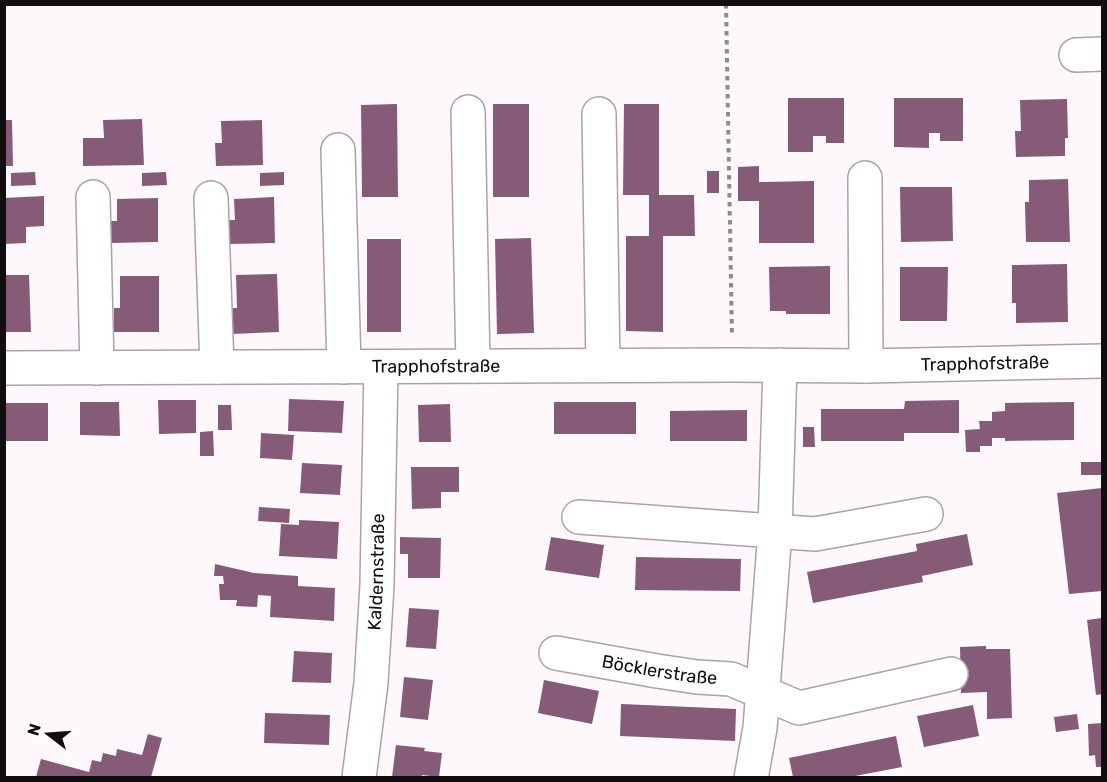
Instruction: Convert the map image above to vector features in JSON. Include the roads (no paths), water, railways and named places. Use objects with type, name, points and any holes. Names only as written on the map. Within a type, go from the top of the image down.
[{"type":"street","points":[[468,112],[473,366]]},
{"type":"street","points":[[599,114],[603,365]]},
{"type":"street","points":[[339,150],[344,367]]},
{"type":"street","points":[[865,178],[866,366]]},
{"type":"street","points":[[93,197],[97,368]]},
{"type":"street","points":[[211,198],[217,367]]},
{"type":"street","name":"Trapphofstraße","points":[[4,368],[732,364],[866,366],[1102,361]]},
{"type":"street","points":[[751,777],[760,728],[775,531],[780,365]]},
{"type":"street","name":"Kaldernstraße","points":[[359,777],[370,683],[377,585],[381,367]]},
{"type":"street","points":[[579,516],[815,534],[926,514]]},
{"type":"street","name":"Böcklerstraße","points":[[556,653],[697,677],[731,679],[799,708],[951,674]]}]
